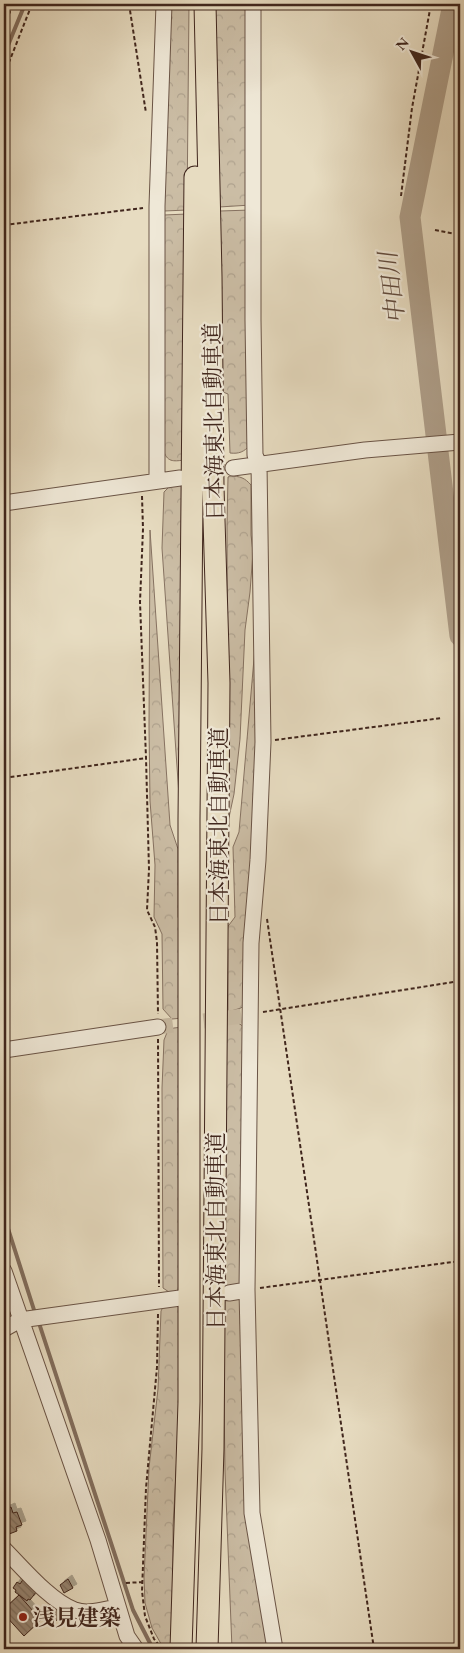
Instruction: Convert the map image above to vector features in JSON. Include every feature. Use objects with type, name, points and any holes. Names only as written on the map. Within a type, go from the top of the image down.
[{"type":"highway","name":"日本海東北自動車道","points":[[181,1649],[190,1402],[189,819],[196,4]]},
{"type":"highway","name":"日本海東北自動車道","points":[[205,4],[213,487],[219,683],[214,1449],[208,1649]]},
{"type":"highway","points":[[214,1449],[220,1649]]},
{"type":"street","points":[[157,481],[157,206],[164,4]]},
{"type":"street","points":[[253,4],[253,320],[255,455],[259,464],[263,742],[258,860],[251,942],[247,1290],[252,1513],[275,1649]]},
{"type":"street","points":[[233,468],[455,442]]},
{"type":"street","points":[[4,503],[180,478]]},
{"type":"street","points":[[4,1050],[158,1027]]},
{"type":"street","points":[[4,1271],[98,1540],[118,1607],[123,1643],[136,1649]]},
{"type":"street","points":[[230,1293],[247,1290]]},
{"type":"street","points":[[4,1329],[20,1320],[180,1298]]},
{"type":"street","points":[[4,1549],[61,1603],[76,1611],[94,1612],[118,1607]]},
{"type":"path","points":[[4,27],[13,4]]},
{"type":"path","points":[[4,75],[32,4]]},
{"type":"path","points":[[129,4],[147,120]]},
{"type":"path","points":[[401,196],[412,108],[431,4]]},
{"type":"path","points":[[4,225],[157,206]]},
{"type":"path","points":[[435,230],[460,235]]},
{"type":"path","points":[[142,484],[143,529],[140,602],[149,869],[148,910],[155,927],[157,942],[158,1278],[160,1301],[158,1310],[158,1367],[146,1488],[143,1582],[145,1616],[154,1639],[162,1649]]},
{"type":"path","points":[[263,742],[442,718]]},
{"type":"path","points":[[4,778],[146,758]]},
{"type":"path","points":[[266,916],[374,1649]]},
{"type":"path","points":[[250,1015],[460,981]]},
{"type":"path","points":[[247,1290],[460,1261]]},
{"type":"path","points":[[112,1587],[129,1582],[143,1582]]},
{"type":"green space","points":[[167,4],[189,4],[187,210],[164,211]]},
{"type":"green space","points":[[215,4],[251,4],[251,205],[219,207]]},
{"type":"green space","points":[[251,210],[250,445],[241,452],[230,453],[228,394],[223,392],[220,211]]},
{"type":"green space","points":[[187,214],[185,460],[175,461],[170,460],[164,452],[164,215]]},
{"type":"green space","points":[[228,477],[242,478],[251,485],[253,552],[245,630],[240,739],[234,794],[228,822],[227,525]]},
{"type":"green space","points":[[185,483],[181,825],[162,548],[164,492],[169,487]]},
{"type":"green space","points":[[150,530],[170,825],[178,849],[178,917],[183,928],[183,1018],[172,1019],[163,1009],[162,934],[154,917],[155,865],[150,801],[149,727]]},
{"type":"green space","points":[[257,624],[260,744],[246,1003],[241,1008],[228,1012],[226,929],[235,917],[233,847],[239,832]]},
{"type":"green space","points":[[234,1020],[244,1027],[243,1281],[236,1285],[224,1287],[226,1021]]},
{"type":"green space","points":[[183,1027],[182,1293],[172,1294],[163,1288],[162,1088],[164,1040],[168,1030]]},
{"type":"green space","points":[[225,1296],[241,1298],[245,1416],[271,1649],[232,1649],[225,1471],[223,1326]]},
{"type":"green space","points":[[180,1302],[181,1384],[173,1526],[173,1649],[164,1649],[152,1628],[145,1603],[144,1578],[149,1468],[158,1389],[161,1311],[164,1305]]},
{"type":"building","points":[[11,1507],[13,1513],[17,1512],[22,1525],[16,1527],[17,1531],[4,1536],[4,1510]]},
{"type":"building","points":[[24,1578],[40,1587],[30,1600],[28,1599],[27,1601],[15,1592],[16,1590],[13,1588],[17,1582],[20,1584]]},
{"type":"building","points":[[68,1579],[73,1588],[64,1593],[60,1585]]},
{"type":"building","name":"浅見建築","points":[[19,1595],[41,1620],[24,1636],[4,1614],[4,1609]]},
{"type":"building","points":[[58,1604],[65,1615],[49,1625],[43,1616]]},
{"type":"waterway","points":[[4,55],[25,4]]},
{"type":"waterway","name":"中田川","points":[[453,4],[410,217],[460,636]]},
{"type":"waterway","points":[[4,1216],[35,1313]]},
{"type":"waterway","points":[[38,1320],[133,1610],[153,1649]]},
{"type":"tunnel","points":[[158,1027],[250,1015]]},
{"type":"place","name":"浅見建築","points":[[23,1617]]}]
